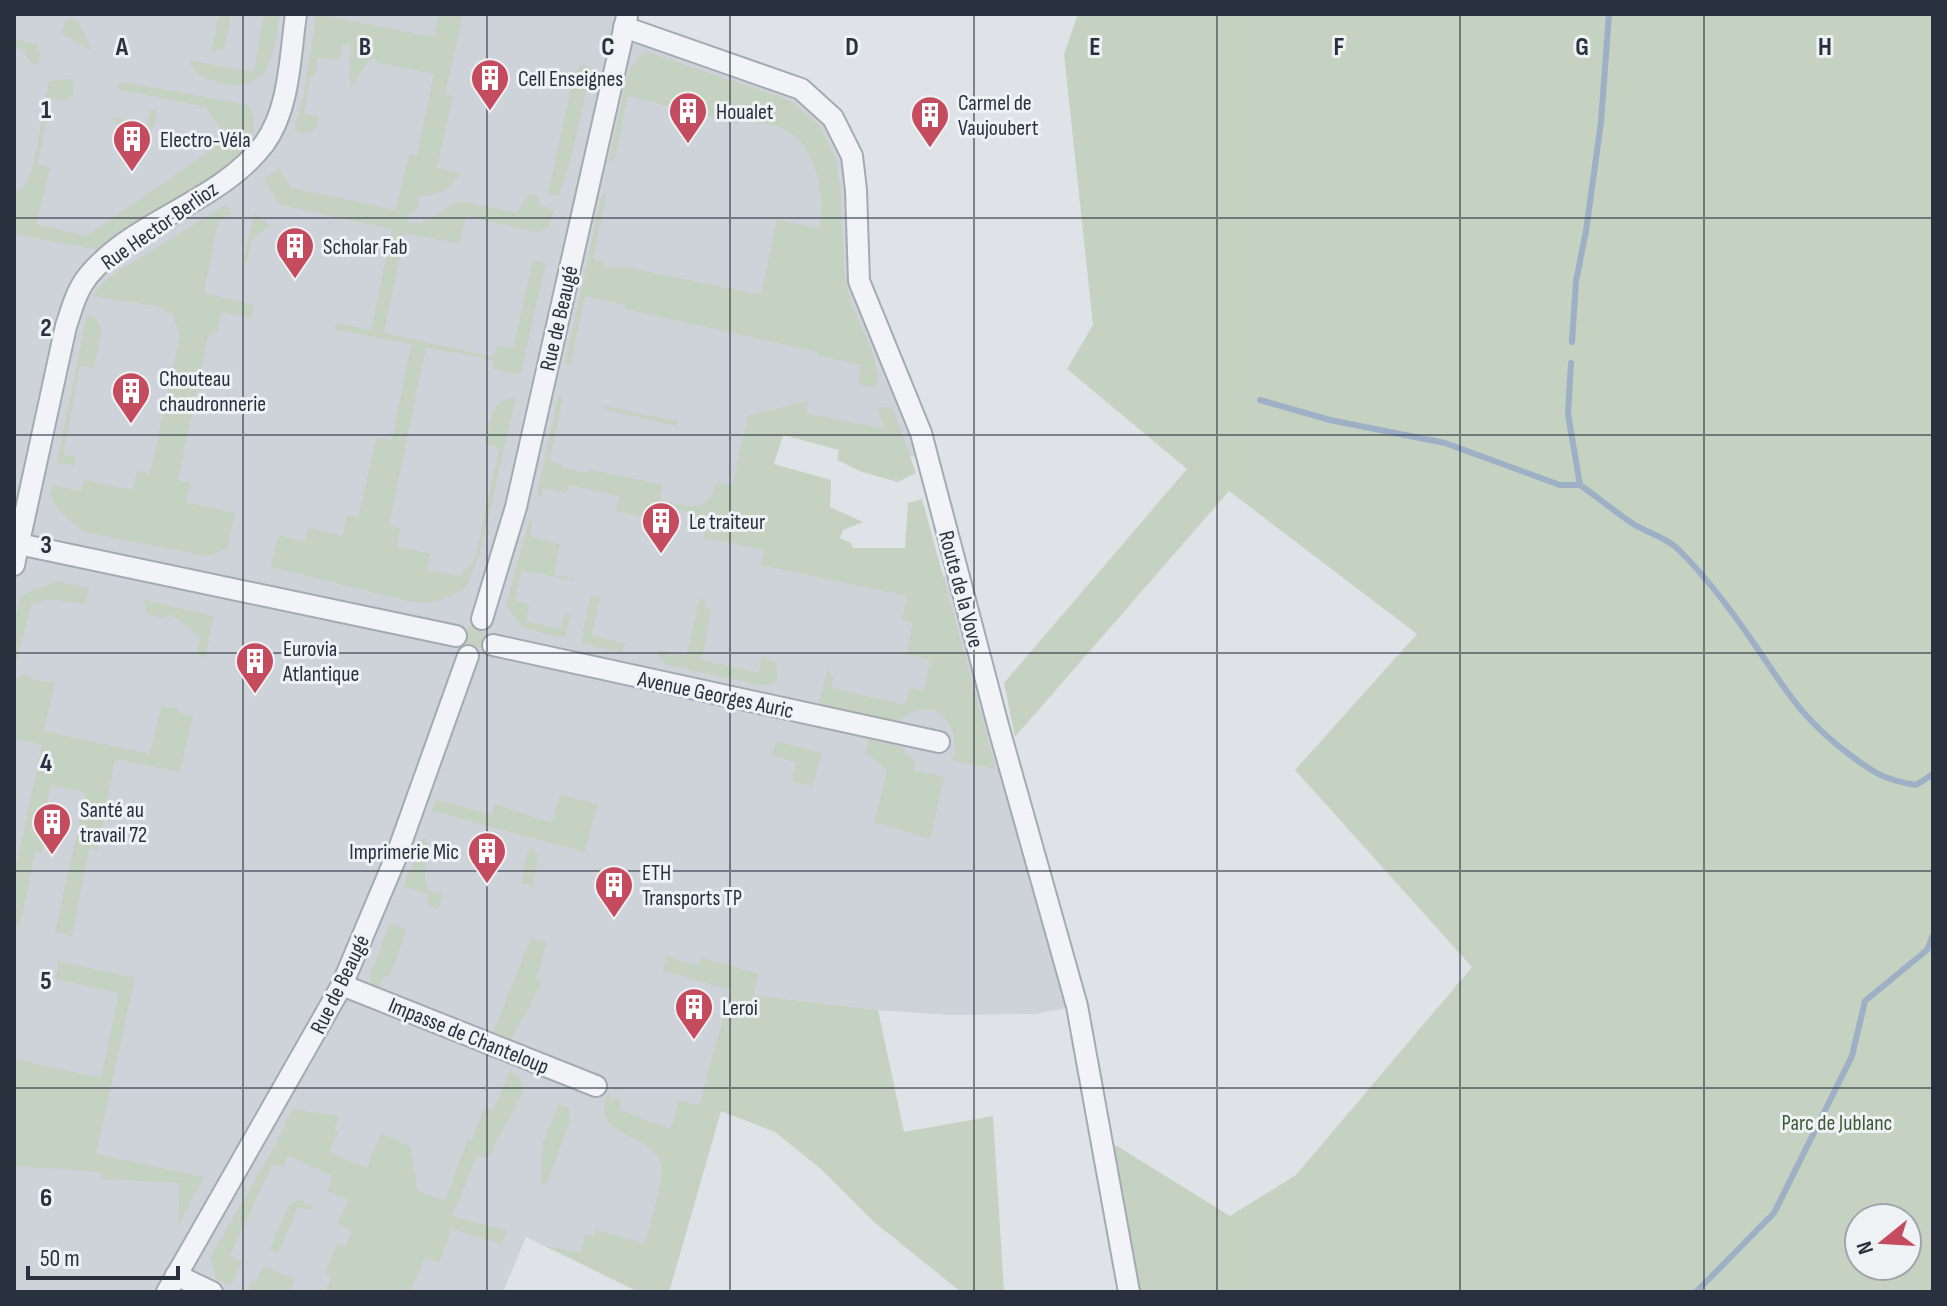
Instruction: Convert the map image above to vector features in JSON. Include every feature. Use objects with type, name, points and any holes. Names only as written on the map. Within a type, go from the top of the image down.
[{"type":"street","name":"Rue Hector Berlioz","points":[[14,565],[16,543],[66,326],[76,297],[87,277],[109,255],[221,182],[265,143],[283,102],[296,14]]},
{"type":"street","name":"Rue de Beaugé","points":[[482,619],[516,507],[626,21]]},
{"type":"street","name":"Route de la Vove","points":[[626,21],[801,89],[833,118],[852,156],[859,281],[921,433],[999,729],[1077,1006],[1129,1292]]},
{"type":"street","points":[[16,543],[456,636]]},
{"type":"street","points":[[482,619],[491,627],[493,645],[480,656],[468,656],[459,648],[456,636],[460,625],[465,621],[482,619]]},
{"type":"street","name":"Avenue Georges Auric","points":[[493,645],[939,742]]},
{"type":"street","name":"Rue de Beaugé","points":[[172,1284],[342,985],[396,857],[468,656]]},
{"type":"street","name":"Impasse de Chanteloup","points":[[342,985],[596,1086]]},
{"type":"street","points":[[172,1284],[212,1292]]},
{"type":"shaded area","points":[[14,14],[627,14],[624,27],[801,89],[852,156],[858,255],[927,453],[912,457],[784,421],[755,527],[942,577],[959,575],[1077,1006],[1035,1014],[948,1015],[754,995],[669,1292],[639,1292],[526,1237],[503,1292],[14,1292]]},
{"type":"green space","points":[[219,14],[231,14],[226,43],[222,49],[211,52]]},
{"type":"green space","points":[[264,14],[280,14],[276,42],[261,76],[239,85],[223,84],[202,76],[191,65],[188,60],[254,72]]},
{"type":"green space","points":[[316,14],[434,37],[439,14],[463,14],[445,95],[453,95],[437,168],[461,173],[443,191],[419,195],[418,207],[409,214],[407,222],[419,224],[460,201],[517,213],[528,194],[539,196],[538,205],[554,210],[549,227],[537,232],[466,216],[459,244],[405,233],[384,333],[494,357],[497,345],[513,349],[533,260],[546,263],[520,375],[492,368],[493,360],[426,347],[389,525],[400,528],[397,547],[430,554],[427,570],[459,576],[475,560],[499,448],[485,444],[490,420],[501,402],[516,397],[480,553],[466,588],[435,602],[412,602],[271,567],[279,535],[305,542],[309,528],[342,536],[347,516],[358,518],[377,437],[392,440],[411,344],[335,329],[336,323],[371,330],[392,229],[280,205],[264,179],[279,169],[292,188],[396,210],[409,154],[417,155],[434,74],[375,62],[375,55],[351,89],[351,46],[342,44],[339,60],[318,57],[315,76],[310,76],[304,114],[319,117],[316,126],[307,133],[294,131],[305,90]]},
{"type":"green space","name":"Parc de Jublanc","points":[[1078,14],[1933,14],[1933,1292],[1115,1292],[1128,1289],[1103,1148],[1117,1146],[1230,1216],[1296,1175],[1472,967],[1295,770],[1417,634],[1229,491],[1015,737],[1004,683],[1187,469],[1067,369],[1093,325],[1064,54]]},
{"type":"green space","points":[[71,18],[82,28],[92,51],[62,34],[65,21]]},
{"type":"green space","points":[[14,39],[36,44],[41,56],[37,64],[33,66],[24,51],[14,46]]},
{"type":"green space","points":[[648,52],[791,101],[819,125],[836,158],[841,192],[844,273],[852,306],[871,348],[878,374],[876,387],[858,385],[861,365],[818,356],[818,352],[625,309],[625,305],[585,296],[570,366],[565,364],[602,194],[606,195],[593,259],[604,262],[604,266],[619,269],[621,266],[761,295],[777,220],[820,229],[820,188],[812,161],[797,138],[776,126],[741,120],[740,124],[628,96],[614,161],[609,160],[629,68]]},
{"type":"green space","points":[[582,65],[591,67],[573,151],[559,196],[548,194],[573,78]]},
{"type":"green space","points":[[73,79],[74,94],[64,101],[50,98],[38,164],[50,167],[36,224],[87,236],[227,139],[206,107],[117,89],[119,81],[249,105],[254,120],[252,135],[226,165],[206,181],[97,250],[14,234],[14,196],[28,181],[33,167],[49,81]]},
{"type":"green space","points":[[157,109],[154,127],[129,143],[112,117],[147,124],[151,110]]},
{"type":"green space","points":[[227,204],[232,213],[218,221],[204,293],[254,305],[251,318],[221,312],[217,332],[208,336],[178,480],[190,483],[186,502],[235,513],[227,549],[207,556],[84,532],[58,510],[51,496],[53,485],[81,491],[84,480],[133,490],[137,471],[150,474],[180,336],[173,315],[157,306],[91,296],[108,278]]},
{"type":"green space","points":[[254,213],[271,226],[252,239],[248,260],[243,263]]},
{"type":"green space","points":[[87,315],[95,317],[102,329],[94,368],[80,366],[63,454],[76,457],[74,466],[57,462]]},
{"type":"green space","points":[[558,396],[563,397],[550,461],[562,464],[562,468],[588,473],[589,469],[663,485],[660,499],[688,506],[702,505],[708,500],[716,482],[732,486],[748,416],[808,401],[806,413],[884,429],[878,408],[893,409],[916,473],[898,482],[862,472],[837,460],[839,450],[783,435],[774,464],[831,480],[830,507],[863,522],[843,530],[840,538],[851,543],[853,548],[905,548],[908,503],[922,499],[996,769],[952,761],[953,733],[944,717],[937,712],[916,711],[900,720],[898,725],[818,708],[827,670],[833,677],[831,688],[905,705],[909,688],[923,691],[931,660],[906,654],[913,623],[902,620],[907,596],[761,565],[764,550],[704,538],[705,531],[685,526],[688,512],[671,508],[668,523],[616,511],[619,496],[568,485],[566,493],[543,488],[540,497],[537,494]]},
{"type":"green space","points":[[603,405],[678,422],[677,426],[602,409]]},
{"type":"green space","points":[[532,519],[531,537],[560,544],[554,574],[573,581],[522,570],[515,600],[529,604],[526,621],[561,629],[565,614],[569,613],[565,638],[523,628],[506,606]]},
{"type":"green space","points":[[57,581],[89,588],[85,604],[49,599],[30,607],[14,675],[14,624],[20,596]]},
{"type":"green space","points":[[590,596],[600,598],[592,636],[626,643],[621,653],[581,643]]},
{"type":"green space","points":[[699,599],[705,600],[704,607],[711,609],[702,660],[759,673],[762,656],[776,663],[777,680],[771,685],[759,685],[667,665],[662,660],[657,650],[687,656]]},
{"type":"green space","points":[[144,600],[214,616],[205,658],[197,654],[200,637],[171,614],[163,619],[146,614]]},
{"type":"green space","points":[[475,625],[483,629],[487,637],[483,645],[475,649],[467,645],[463,637],[467,629]]},
{"type":"green space","points":[[25,674],[39,681],[55,682],[44,731],[150,754],[162,703],[166,708],[174,707],[186,716],[193,715],[180,772],[115,759],[98,850],[89,849],[72,936],[55,932],[86,793],[51,785],[39,839],[45,841],[42,853],[35,852],[20,926],[14,925],[14,876],[42,745],[14,739],[14,679]]},
{"type":"green space","points":[[869,739],[903,747],[915,763],[914,770],[944,777],[930,839],[874,822],[887,770],[866,753]]},
{"type":"green space","points":[[776,741],[822,753],[812,787],[792,781],[796,762],[772,756]]},
{"type":"green space","points":[[560,795],[598,804],[584,852],[432,811],[436,799],[492,815],[495,804],[552,823]]},
{"type":"green space","points":[[423,838],[427,838],[425,877],[429,891],[443,894],[438,909],[427,906],[429,894],[403,887]]},
{"type":"green space","points":[[532,848],[538,855],[533,887],[521,883],[528,850]]},
{"type":"green space","points":[[390,923],[407,930],[389,977],[384,975],[379,988],[369,978]]},
{"type":"green space","points":[[531,938],[547,943],[536,979],[542,982],[511,1040],[493,1033]]},
{"type":"green space","points":[[667,956],[698,966],[701,957],[759,974],[754,995],[878,1010],[904,1132],[993,1116],[1004,1292],[961,1292],[873,1221],[821,1169],[775,1132],[721,1111],[669,1292],[639,1292],[543,1245],[580,1253],[585,1234],[594,1236],[596,1229],[645,1244],[660,1188],[661,1167],[652,1150],[612,1126],[606,1118],[604,1107],[608,1093],[613,1101],[616,1095],[620,1100],[620,1110],[671,1129],[679,1100],[699,1105],[731,990],[663,971]]},
{"type":"green space","points":[[59,961],[135,978],[96,1154],[204,1177],[178,1225],[180,1183],[102,1179],[102,1173],[93,1171],[14,1166],[16,1059],[101,1078],[119,993],[55,979]]},
{"type":"green space","points":[[510,1071],[520,1080],[522,1094],[487,1159],[477,1156],[452,1216],[507,1231],[501,1244],[452,1229],[439,1263],[425,1257],[410,1292],[325,1292],[332,1276],[325,1273],[337,1244],[345,1247],[352,1231],[338,1224],[348,1200],[327,1191],[333,1176],[288,1156],[283,1167],[272,1164],[230,1256],[242,1262],[231,1286],[216,1279],[211,1256],[293,1109],[340,1116],[334,1129],[338,1132],[329,1152],[367,1168],[381,1133],[410,1146],[418,1191],[445,1201],[468,1139],[472,1140],[484,1108],[493,1110]]},
{"type":"green space","points":[[559,1104],[569,1108],[570,1121],[546,1185],[540,1183],[543,1143]]},
{"type":"green space","points":[[298,1200],[313,1205],[310,1211],[298,1207],[278,1253],[270,1249],[288,1207]]},
{"type":"green space","points":[[263,1266],[295,1279],[290,1292],[248,1292],[252,1281],[256,1283]]},
{"type":"waterway","points":[[1572,342],[1576,281],[1601,122],[1609,14]]},
{"type":"waterway","points":[[1571,363],[1568,414],[1580,485],[1635,525],[1678,549],[1728,607],[1797,704],[1833,742],[1873,771],[1896,781],[1916,785],[1933,774]]},
{"type":"waterway","points":[[1260,400],[1330,420],[1445,443],[1560,485],[1580,485]]},
{"type":"waterway","points":[[1696,1292],[1774,1213],[1852,1056],[1865,1001],[1927,950],[1933,935]]},
{"type":"place","name":"Cell Enseignes","points":[[490,112]]},
{"type":"place","name":"Houalet","points":[[688,145]]},
{"type":"place","name":"Carmel de Vaujoubert","points":[[930,149]]},
{"type":"place","name":"Electro-Véla","points":[[132,173]]},
{"type":"place","name":"Scholar Fab","points":[[295,280]]},
{"type":"place","name":"Chouteau chaudronnerie","points":[[131,425]]},
{"type":"place","name":"Le traiteur","points":[[661,555]]},
{"type":"place","name":"Eurovia Atlantique","points":[[255,695]]},
{"type":"place","name":"Santé au travail 72","points":[[52,856]]},
{"type":"place","name":"Imprimerie Mic","points":[[487,885]]},
{"type":"place","name":"ETH Transports TP","points":[[614,919]]},
{"type":"place","name":"Leroi","points":[[694,1041]]}]
